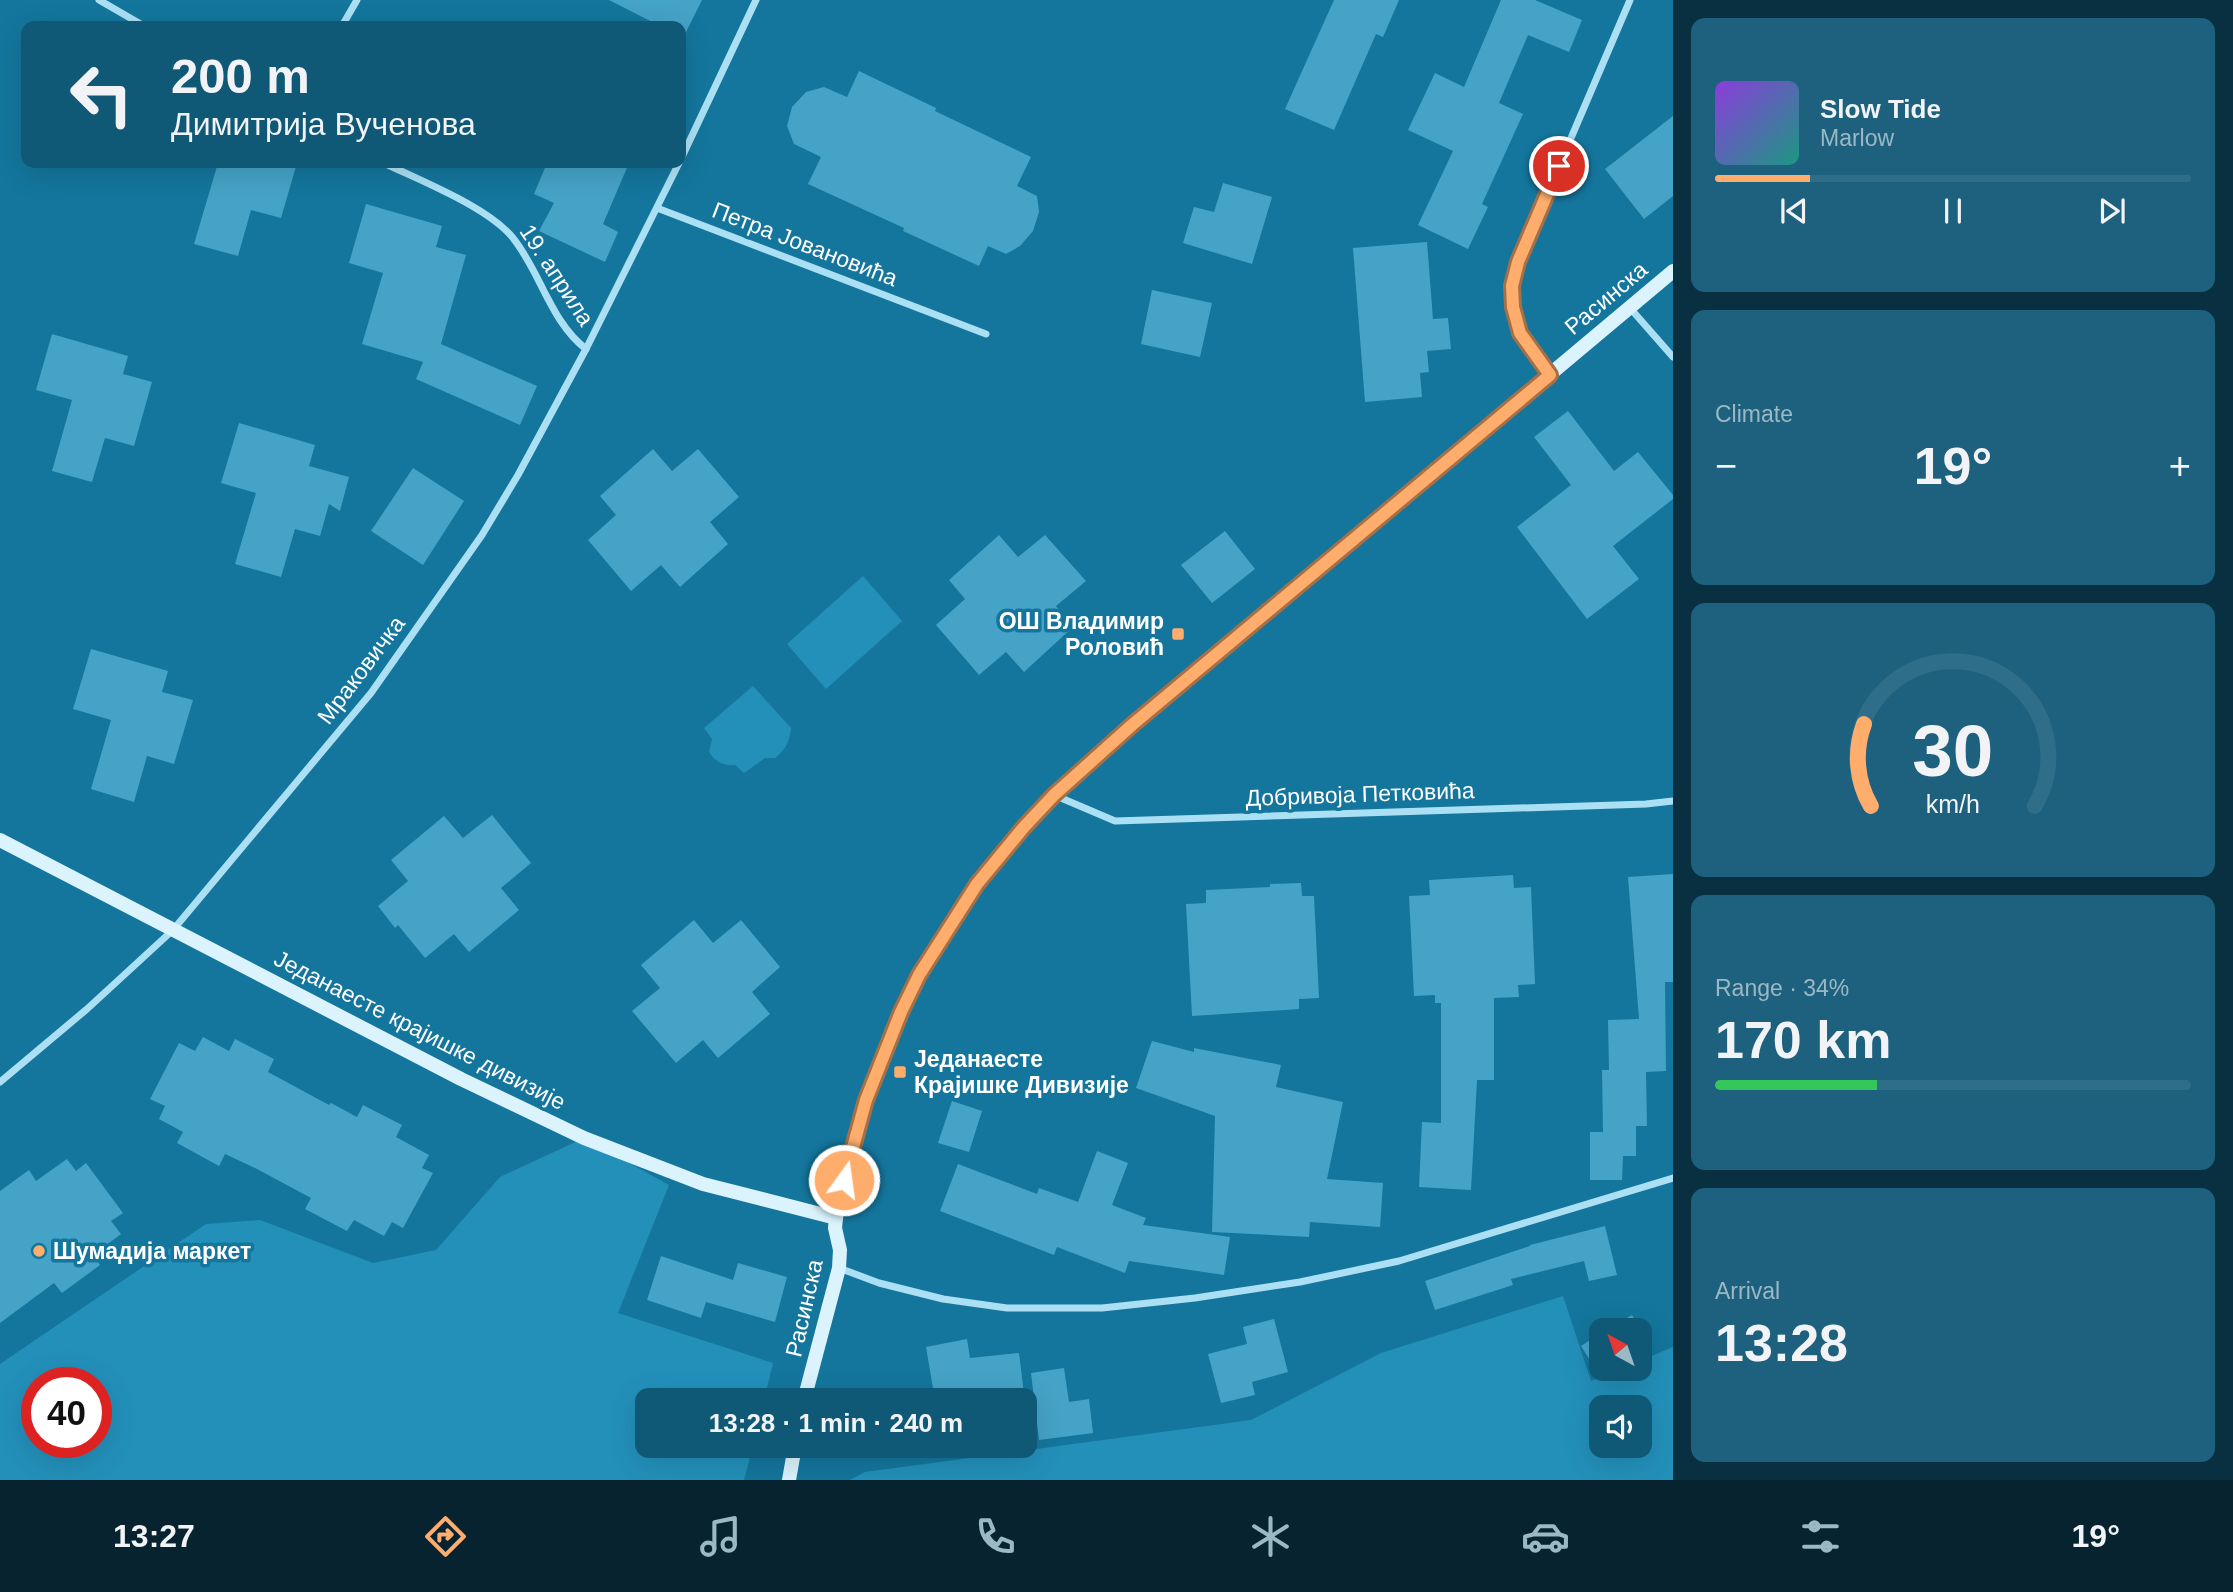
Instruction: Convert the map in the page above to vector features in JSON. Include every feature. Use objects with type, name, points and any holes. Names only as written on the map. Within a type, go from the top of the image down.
[{"type":"street","points":[[99,0],[135,21]]},
{"type":"street","points":[[345,21],[357,0]]},
{"type":"street","points":[[686,148],[756,0]]},
{"type":"street","points":[[1550,375],[1520,333],[1513,307],[1512,286],[1518,262],[1630,0]]},
{"type":"street","name":"19. априла","points":[[394,168],[483,213],[501,226],[524,256],[562,324],[572,338],[586,349]]},
{"type":"street","points":[[657,208],[677,168]]},
{"type":"street","name":"Петра Јовановића","points":[[657,208],[986,334]]},
{"type":"street","name":"Мраковичка","points":[[0,1082],[87,1009],[173,930],[371,693],[482,535],[586,349],[657,208]]},
{"type":"street","name":"Расинска","points":[[807,1388],[839,1268],[836,1218],[848,1161],[866,1100],[901,1012],[919,975],[977,884],[1054,795],[1213,656],[1673,271]]},
{"type":"street","points":[[1630,308],[1673,357]]},
{"type":"street","name":"Добривоја Петковића","points":[[1054,795],[1115,821],[1673,801]]},
{"type":"street","name":"Једанаесте крајишке дивизије","points":[[0,840],[461,1079],[584,1138],[703,1184],[836,1218]]},
{"type":"street","points":[[839,1268],[879,1283],[943,1299],[1007,1308],[1102,1308],[1195,1298],[1300,1282],[1399,1261],[1673,1178]]},
{"type":"street","points":[[789,1480],[793,1458]]},
{"type":"shaded area","points":[[863,576],[902,621],[826,689],[787,644]]},
{"type":"shaded area","points":[[753,686],[791,728],[786,745],[779,755],[765,758],[744,773],[735,765],[720,763],[711,755],[709,752],[712,739],[704,728]]},
{"type":"shaded area","points":[[584,1138],[669,1185],[618,1313],[773,1363],[767,1388],[635,1388],[635,1458],[750,1458],[744,1480],[0,1480],[0,1364],[206,1224],[260,1220],[373,1263],[436,1250],[500,1177]]},
{"type":"shaded area","points":[[1563,1296],[1589,1381],[1652,1381],[1652,1356],[1673,1347],[1673,1480],[850,1480],[865,1472],[969,1458],[1037,1458],[1037,1449],[1251,1420],[1381,1353]]},
{"type":"building","points":[[609,0],[702,0],[686,32],[686,21],[650,21]]},
{"type":"building","points":[[1334,0],[1399,0],[1383,37],[1376,34],[1334,130],[1285,109]]},
{"type":"building","points":[[1501,0],[1535,0],[1582,20],[1569,52],[1528,35],[1499,103],[1523,114],[1482,204],[1488,207],[1468,249],[1418,225],[1453,151],[1408,130],[1435,73],[1464,87]]},
{"type":"building","points":[[859,71],[1031,157],[1017,186],[1037,196],[1039,212],[1033,231],[1020,246],[1006,254],[988,246],[979,266],[808,184],[821,157],[794,144],[787,126],[792,107],[806,92],[824,87],[847,97]]},
{"type":"building","points":[[1673,116],[1673,196],[1644,219],[1605,169]]},
{"type":"building","points":[[217,168],[296,168],[281,218],[251,210],[238,256],[194,244]]},
{"type":"building","points":[[545,168],[627,168],[603,224],[618,232],[605,262],[539,231],[554,203],[534,194]]},
{"type":"building","points":[[1223,183],[1272,197],[1252,264],[1183,243],[1194,207],[1214,212]]},
{"type":"building","points":[[366,204],[442,226],[436,247],[466,255],[441,344],[537,386],[520,425],[416,379],[423,362],[362,344],[383,273],[349,263]]},
{"type":"building","points":[[1427,242],[1433,319],[1448,318],[1451,349],[1427,351],[1429,372],[1420,373],[1422,397],[1365,402],[1353,248]]},
{"type":"building","points":[[1152,290],[1212,303],[1200,357],[1141,344]]},
{"type":"building","points":[[52,334],[128,356],[123,374],[152,382],[134,446],[105,438],[92,482],[52,471],[72,400],[36,390]]},
{"type":"building","points":[[1568,411],[1614,471],[1638,452],[1673,495],[1673,499],[1613,546],[1639,579],[1587,619],[1517,527],[1571,485],[1534,437]]},
{"type":"building","points":[[239,423],[315,445],[309,466],[349,477],[340,511],[329,504],[320,536],[295,529],[281,577],[235,564],[256,493],[221,483]]},
{"type":"building","points":[[653,449],[672,471],[698,449],[739,497],[710,522],[728,544],[680,587],[661,565],[631,591],[588,540],[616,515],[600,496]]},
{"type":"building","points":[[413,468],[464,501],[423,565],[371,531]]},
{"type":"building","points":[[1225,531],[1255,569],[1212,603],[1181,565]]},
{"type":"building","points":[[999,535],[1018,557],[1045,535],[1086,581],[1056,606],[1073,627],[1024,672],[1006,652],[979,675],[936,625],[965,599],[949,580]]},
{"type":"building","points":[[91,649],[168,671],[162,692],[193,700],[174,764],[147,756],[134,802],[91,789],[111,720],[73,709]]},
{"type":"building","points":[[492,815],[531,863],[501,888],[519,910],[469,952],[454,934],[425,958],[398,925],[395,928],[378,906],[408,881],[391,860],[444,816],[463,838]]},
{"type":"building","points":[[1673,874],[1673,982],[1665,982],[1666,1071],[1646,1072],[1647,1126],[1636,1126],[1636,1156],[1623,1156],[1622,1180],[1590,1180],[1590,1132],[1603,1132],[1602,1070],[1609,1070],[1608,1020],[1639,1019],[1628,877]]},
{"type":"building","points":[[1513,875],[1514,888],[1531,887],[1535,984],[1518,985],[1519,997],[1494,998],[1494,1080],[1477,1080],[1471,1190],[1419,1187],[1422,1122],[1441,1123],[1441,1003],[1435,1003],[1435,995],[1414,996],[1409,896],[1430,895],[1429,880]]},
{"type":"building","points":[[1301,883],[1302,896],[1314,896],[1319,998],[1299,999],[1299,1009],[1192,1016],[1186,904],[1206,903],[1206,890]]},
{"type":"building","points":[[694,920],[713,943],[741,920],[780,967],[752,992],[770,1014],[718,1058],[703,1040],[676,1063],[632,1011],[660,988],[641,965]]},
{"type":"building","points":[[203,1037],[229,1051],[235,1039],[274,1059],[268,1072],[329,1105],[331,1103],[357,1117],[363,1105],[402,1125],[396,1137],[429,1155],[422,1168],[433,1173],[403,1228],[392,1222],[384,1236],[354,1220],[347,1231],[305,1209],[311,1198],[257,1169],[225,1154],[219,1166],[177,1143],[183,1132],[159,1119],[165,1106],[150,1099],[179,1043],[195,1051]]},
{"type":"building","points":[[1152,1041],[1194,1052],[1194,1048],[1281,1065],[1276,1087],[1343,1102],[1327,1179],[1383,1183],[1380,1227],[1310,1222],[1309,1237],[1212,1232],[1215,1116],[1136,1088]]},
{"type":"building","points":[[952,1101],[982,1111],[969,1152],[938,1143]]},
{"type":"building","points":[[1097,1151],[1128,1163],[1112,1205],[1146,1218],[1143,1225],[1230,1237],[1224,1275],[1129,1261],[1125,1273],[1057,1247],[1054,1255],[940,1211],[958,1164],[1037,1194],[1039,1188],[1078,1202]]},
{"type":"building","points":[[67,1159],[76,1171],[86,1163],[123,1213],[111,1221],[121,1234],[93,1255],[100,1265],[62,1293],[54,1283],[0,1323],[0,1191],[29,1170],[36,1181]]},
{"type":"building","points":[[1605,1226],[1617,1275],[1589,1281],[1584,1261],[1511,1279],[1513,1285],[1435,1310],[1425,1281],[1530,1245]]},
{"type":"building","points":[[661,1256],[733,1280],[738,1263],[787,1277],[775,1322],[706,1302],[701,1318],[647,1300]]},
{"type":"building","points":[[1274,1319],[1288,1372],[1252,1382],[1255,1395],[1221,1403],[1208,1354],[1247,1344],[1243,1327]]},
{"type":"building","points":[[967,1339],[970,1358],[1019,1353],[1023,1388],[933,1388],[926,1347]]},
{"type":"building","points":[[1589,1341],[1589,1359],[1581,1346]]},
{"type":"building","points":[[1064,1368],[1069,1402],[1089,1399],[1093,1433],[1039,1440],[1037,1388],[1033,1388],[1031,1373]]},
{"type":"place","name":"ОШ Владимир Роловић","points":[[1178,634]]},
{"type":"place","name":"Једанаесте Крајишке Дивизије","points":[[900,1072]]},
{"type":"place","name":"Шумадија маркет","points":[[39,1251]]},
{"type":"route","points":[[844,1180],[866,1100],[901,1012],[919,975],[977,884],[1024,827],[1054,795],[1132,725],[1550,375],[1520,333],[1513,307],[1512,286],[1518,262],[1559,166]]}]
